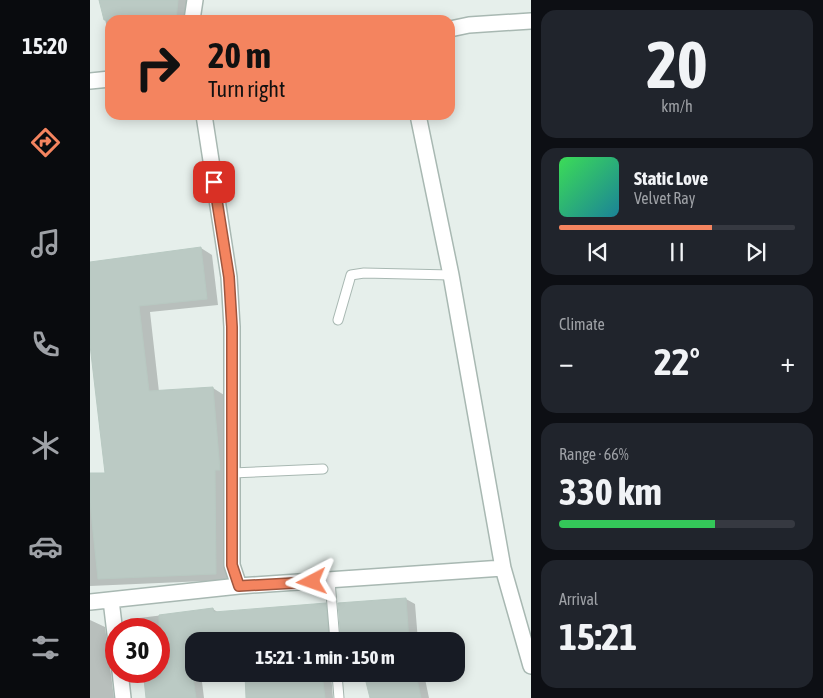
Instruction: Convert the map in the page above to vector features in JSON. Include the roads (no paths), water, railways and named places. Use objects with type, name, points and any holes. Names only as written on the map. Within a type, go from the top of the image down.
[{"type":"street","points":[[193,15],[195,0]]},
{"type":"street","points":[[455,28],[469,25],[530,22]]},
{"type":"street","points":[[90,81],[105,80]]},
{"type":"street","points":[[205,120],[229,277],[232,327],[232,565],[239,586]]},
{"type":"street","points":[[419,120],[451,275],[504,568],[528,649],[530,666]]},
{"type":"street","points":[[90,602],[239,586],[504,568]]},
{"type":"street","points":[[111,600],[113,618]]},
{"type":"street","points":[[121,683],[123,698]]},
{"type":"lane","points":[[338,320],[351,275],[364,273],[451,275]]},
{"type":"lane","points":[[232,473],[323,469]]},
{"type":"lane","points":[[330,581],[334,632]]},
{"type":"lane","points":[[338,682],[339,698]]}]
